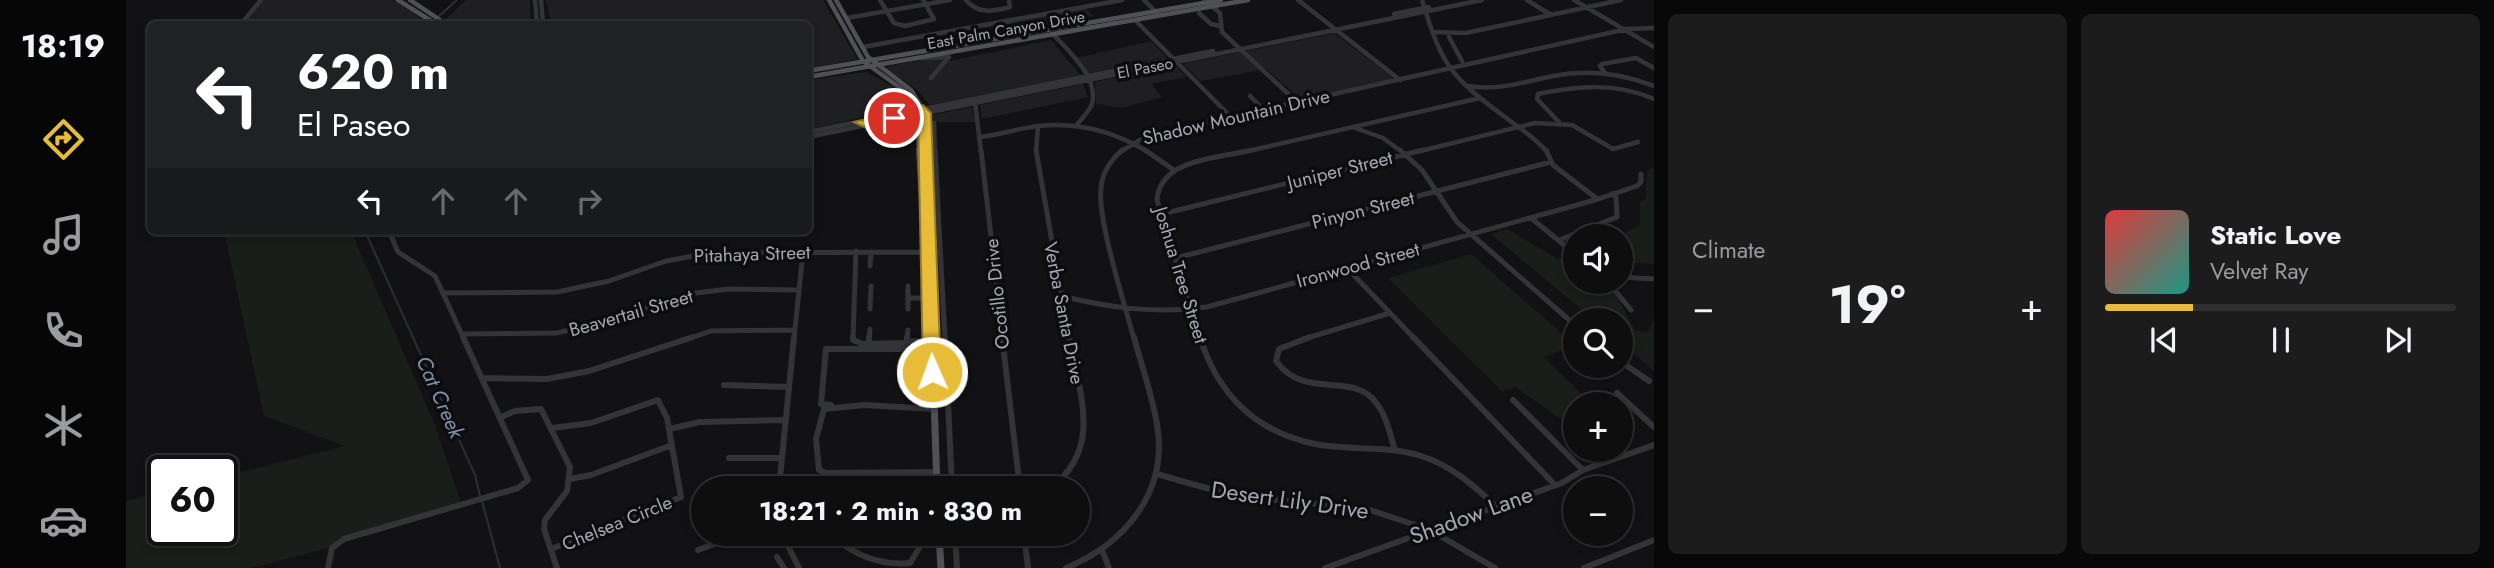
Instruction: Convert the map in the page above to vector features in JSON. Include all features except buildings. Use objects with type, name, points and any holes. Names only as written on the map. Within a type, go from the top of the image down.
[{"type":"main road","points":[[398,0],[431,21]]},
{"type":"main road","points":[[410,0],[442,21]]},
{"type":"main road","points":[[829,0],[866,65],[900,87],[921,112]]},
{"type":"main road","points":[[836,0],[874,64],[904,84],[921,112],[936,476]]},
{"type":"main road","points":[[1193,5],[1198,0]]},
{"type":"main road","name":"East Palm Canyon Drive","points":[[874,64],[1221,0]]},
{"type":"main road","name":"East Palm Canyon Drive","points":[[812,71],[920,58],[1135,20],[1208,2],[1248,0]]},
{"type":"main road","points":[[1053,34],[1054,31],[1084,24]]},
{"type":"main road","points":[[993,45],[1017,36]]},
{"type":"main road","name":"East Palm Canyon Drive","points":[[812,76],[866,65]]},
{"type":"main road","points":[[939,546],[940,568]]},
{"type":"street","points":[[244,21],[261,0]]},
{"type":"street","points":[[535,0],[537,21]]},
{"type":"street","points":[[541,0],[543,21]]},
{"type":"street","points":[[880,0],[894,23],[905,26],[933,20],[934,17],[924,2]]},
{"type":"street","points":[[847,18],[924,2],[950,0]]},
{"type":"street","points":[[966,0],[978,12],[1010,7],[1009,0]]},
{"type":"street","points":[[863,47],[1003,19],[1122,0]]},
{"type":"street","points":[[1144,0],[1156,12]]},
{"type":"street","points":[[1298,0],[1400,80]]},
{"type":"street","points":[[1422,0],[1432,32],[1449,69],[1480,98],[1546,150],[1551,162],[1596,198]]},
{"type":"street","name":"El Paseo","points":[[1426,10],[1466,0]]},
{"type":"street","name":"El Paseo","points":[[812,134],[1482,0]]},
{"type":"street","points":[[1527,0],[1551,15]]},
{"type":"street","points":[[1576,0],[1654,46]]},
{"type":"street","points":[[1432,32],[1448,35],[1621,0]]},
{"type":"street","points":[[1208,2],[1222,17],[1220,26]]},
{"type":"street","points":[[996,10],[1017,36]]},
{"type":"street","points":[[1199,13],[1210,24],[1220,26],[1239,48],[1298,103]]},
{"type":"street","points":[[1135,20],[1231,117]]},
{"type":"street","name":"El Paseo","points":[[1284,38],[1311,35],[1334,28]]},
{"type":"street","name":"Shadow Mountain Drive","points":[[1066,568],[1102,550],[1122,536],[1140,513],[1157,474],[1157,428],[1100,190],[1106,166],[1132,142],[1466,63],[1626,29],[1654,29]]},
{"type":"street","points":[[1053,34],[1088,78],[1093,101],[1076,126]]},
{"type":"street","points":[[1448,35],[1466,63]]},
{"type":"street","points":[[920,58],[949,57],[931,78]]},
{"type":"street","points":[[1605,73],[1600,66],[1602,64],[1631,57],[1654,68]]},
{"type":"street","points":[[1465,85],[1492,90],[1565,74],[1605,73],[1654,86]]},
{"type":"street","points":[[1638,142],[1622,149],[1613,149],[1577,127],[1559,122],[1537,99],[1538,94],[1602,84],[1634,89],[1654,99]]},
{"type":"street","points":[[1251,96],[1264,110]]},
{"type":"street","points":[[980,137],[1038,126],[1076,126],[1110,133],[1132,142],[1174,170],[1480,98]]},
{"type":"street","name":"Ocotillo Drive","points":[[975,101],[1019,476]]},
{"type":"street","name":"El Paseo","points":[[812,134],[859,122],[921,112]]},
{"type":"street","points":[[838,131],[859,122],[868,125]]},
{"type":"street","name":"Juniper Street","points":[[1162,214],[1518,127],[1559,122]]},
{"type":"street","points":[[934,123],[952,476]]},
{"type":"street","name":"Verba Santa Drive","points":[[1038,126],[1036,157],[1084,420],[1084,438],[1073,468],[1064,476]]},
{"type":"street","points":[[1352,127],[1383,138],[1405,154],[1422,170],[1449,213],[1563,314]]},
{"type":"street","name":"Pinyon Street","points":[[1176,258],[1551,162]]},
{"type":"street","name":"Joshua Tree Street","points":[[1174,170],[1165,177],[1157,192],[1162,214],[1216,379],[1225,392],[1253,418],[1291,438],[1314,444],[1413,453],[1445,466],[1464,477],[1496,506]]},
{"type":"street","name":"Ironwood Street","points":[[1061,296],[1128,310],[1192,310],[1531,218],[1637,186],[1641,182],[1641,174]]},
{"type":"street","points":[[1559,240],[1617,217],[1616,197],[1612,193]]},
{"type":"street","points":[[1531,218],[1563,244]]},
{"type":"street","points":[[328,568],[330,552],[339,542],[526,484],[528,477],[443,293],[429,269],[398,253],[391,235]]},
{"type":"street","points":[[856,251],[853,340],[869,344],[931,342]]},
{"type":"street","points":[[780,476],[803,252]]},
{"type":"street","points":[[870,266],[871,252]]},
{"type":"street","name":"Pitahaya Street","points":[[443,293],[557,292],[609,281],[687,256],[710,253],[940,252]]},
{"type":"street","points":[[1347,268],[1555,485]]},
{"type":"street","points":[[1633,278],[1654,279]]},
{"type":"street","points":[[870,286],[870,309]]},
{"type":"street","points":[[908,286],[908,309]]},
{"type":"street","name":"Beavertail Street","points":[[463,334],[524,338],[564,333],[610,321],[684,295],[741,288],[799,290]]},
{"type":"street","points":[[1618,294],[1629,308]]},
{"type":"street","points":[[854,298],[870,298]]},
{"type":"street","points":[[908,298],[929,298]]},
{"type":"street","points":[[1390,313],[1283,345],[1276,361],[1284,373],[1298,382],[1357,389],[1367,394],[1379,406],[1395,450]]},
{"type":"street","points":[[869,344],[870,329]]},
{"type":"street","points":[[482,378],[547,379],[589,371],[711,331],[795,330]]},
{"type":"street","points":[[908,330],[908,341]]},
{"type":"street","points":[[931,353],[915,349],[826,349],[821,404],[933,409]]},
{"type":"street","points":[[1633,370],[1648,381]]},
{"type":"street","points":[[724,385],[789,387]]},
{"type":"street","name":"Chelsea Circle","points":[[551,548],[681,497],[667,418],[658,400],[591,423],[552,428]]},
{"type":"street","points":[[1513,400],[1583,470]]},
{"type":"street","points":[[834,406],[824,409],[820,414],[817,464],[819,470],[826,473],[936,472]]},
{"type":"street","points":[[1633,408],[1654,427]]},
{"type":"street","points":[[502,417],[515,411],[541,409],[570,467],[567,491],[545,520],[544,529],[557,568]]},
{"type":"street","points":[[669,429],[701,422],[786,420]]},
{"type":"street","points":[[570,479],[592,475],[672,444]]},
{"type":"street","name":"Shadow Lane","points":[[1325,568],[1555,485],[1583,470],[1654,445]]},
{"type":"street","points":[[729,457],[782,458]]},
{"type":"street","name":"Desert Lily Drive","points":[[1157,474],[1234,496],[1350,505],[1430,530],[1495,568]]},
{"type":"street","points":[[1584,568],[1654,540]]},
{"type":"street","points":[[698,550],[709,546]]},
{"type":"street","points":[[787,546],[799,568]]},
{"type":"street","points":[[844,546],[882,568],[907,565],[914,561],[921,546]]},
{"type":"street","points":[[956,546],[957,568]]},
{"type":"street","points":[[1025,546],[1028,568]]},
{"type":"street","points":[[1102,550],[1109,568]]},
{"type":"street","points":[[777,557],[783,567],[792,559]]},
{"type":"shaded area","points":[[264,0],[393,0],[425,21],[246,21]]},
{"type":"shaded area","points":[[466,0],[530,0],[531,21],[446,19]]},
{"type":"shaded area","points":[[546,0],[823,0],[857,59],[812,68],[812,21],[550,21]]},
{"type":"shaded area","points":[[1085,7],[1093,16],[1020,29],[1013,28],[1008,21]]},
{"type":"shaded area","points":[[1334,33],[1392,77],[1391,79],[1301,99],[1266,69],[1201,81],[1183,64]]},
{"type":"shaded area","points":[[1051,40],[1080,75],[930,105],[916,89],[887,69],[888,66],[936,58],[949,61]]},
{"type":"shaded area","points":[[1151,41],[1166,57],[1089,73],[1076,58]]},
{"type":"shaded area","points":[[1175,65],[1187,77],[1151,84],[1162,97],[1122,108],[1096,104],[1095,82]]},
{"type":"shaded area","points":[[866,72],[896,88],[913,107],[812,128],[812,80]]},
{"type":"shaded area","points":[[1083,84],[1088,97],[982,119],[980,105]]},
{"type":"shaded area","points":[[972,107],[975,122],[933,122],[932,115]]},
{"type":"shaded area","points":[[1654,167],[1654,264],[1633,263],[1633,229],[1640,225],[1640,202],[1646,198],[1647,171]]},
{"type":"shaded area","points":[[1507,229],[1558,259],[1563,258],[1563,294],[1615,294],[1623,308],[1580,308],[1491,234]]},
{"type":"shaded area","points":[[225,235],[353,235],[434,423],[461,502],[339,538],[328,548],[252,568],[126,568],[126,501],[147,496],[147,546],[238,546],[238,473],[345,446],[264,416]]},
{"type":"shaded area","points":[[1471,254],[1563,334],[1563,350],[1544,357],[1580,392],[1563,392],[1563,421],[1515,387],[1502,391],[1388,278]]},
{"type":"shaded area","points":[[1654,319],[1654,371],[1633,353],[1633,326],[1635,330],[1647,333]]},
{"type":"waterway","name":"Cat Creek","points":[[439,16],[457,0]]},
{"type":"waterway","name":"Cat Creek","points":[[367,235],[475,475],[480,496]]},
{"type":"waterway","name":"Cat Creek","points":[[482,501],[500,568]]},
{"type":"route","points":[[894,118],[868,125],[860,122],[923,109],[925,113],[932,372]]}]
